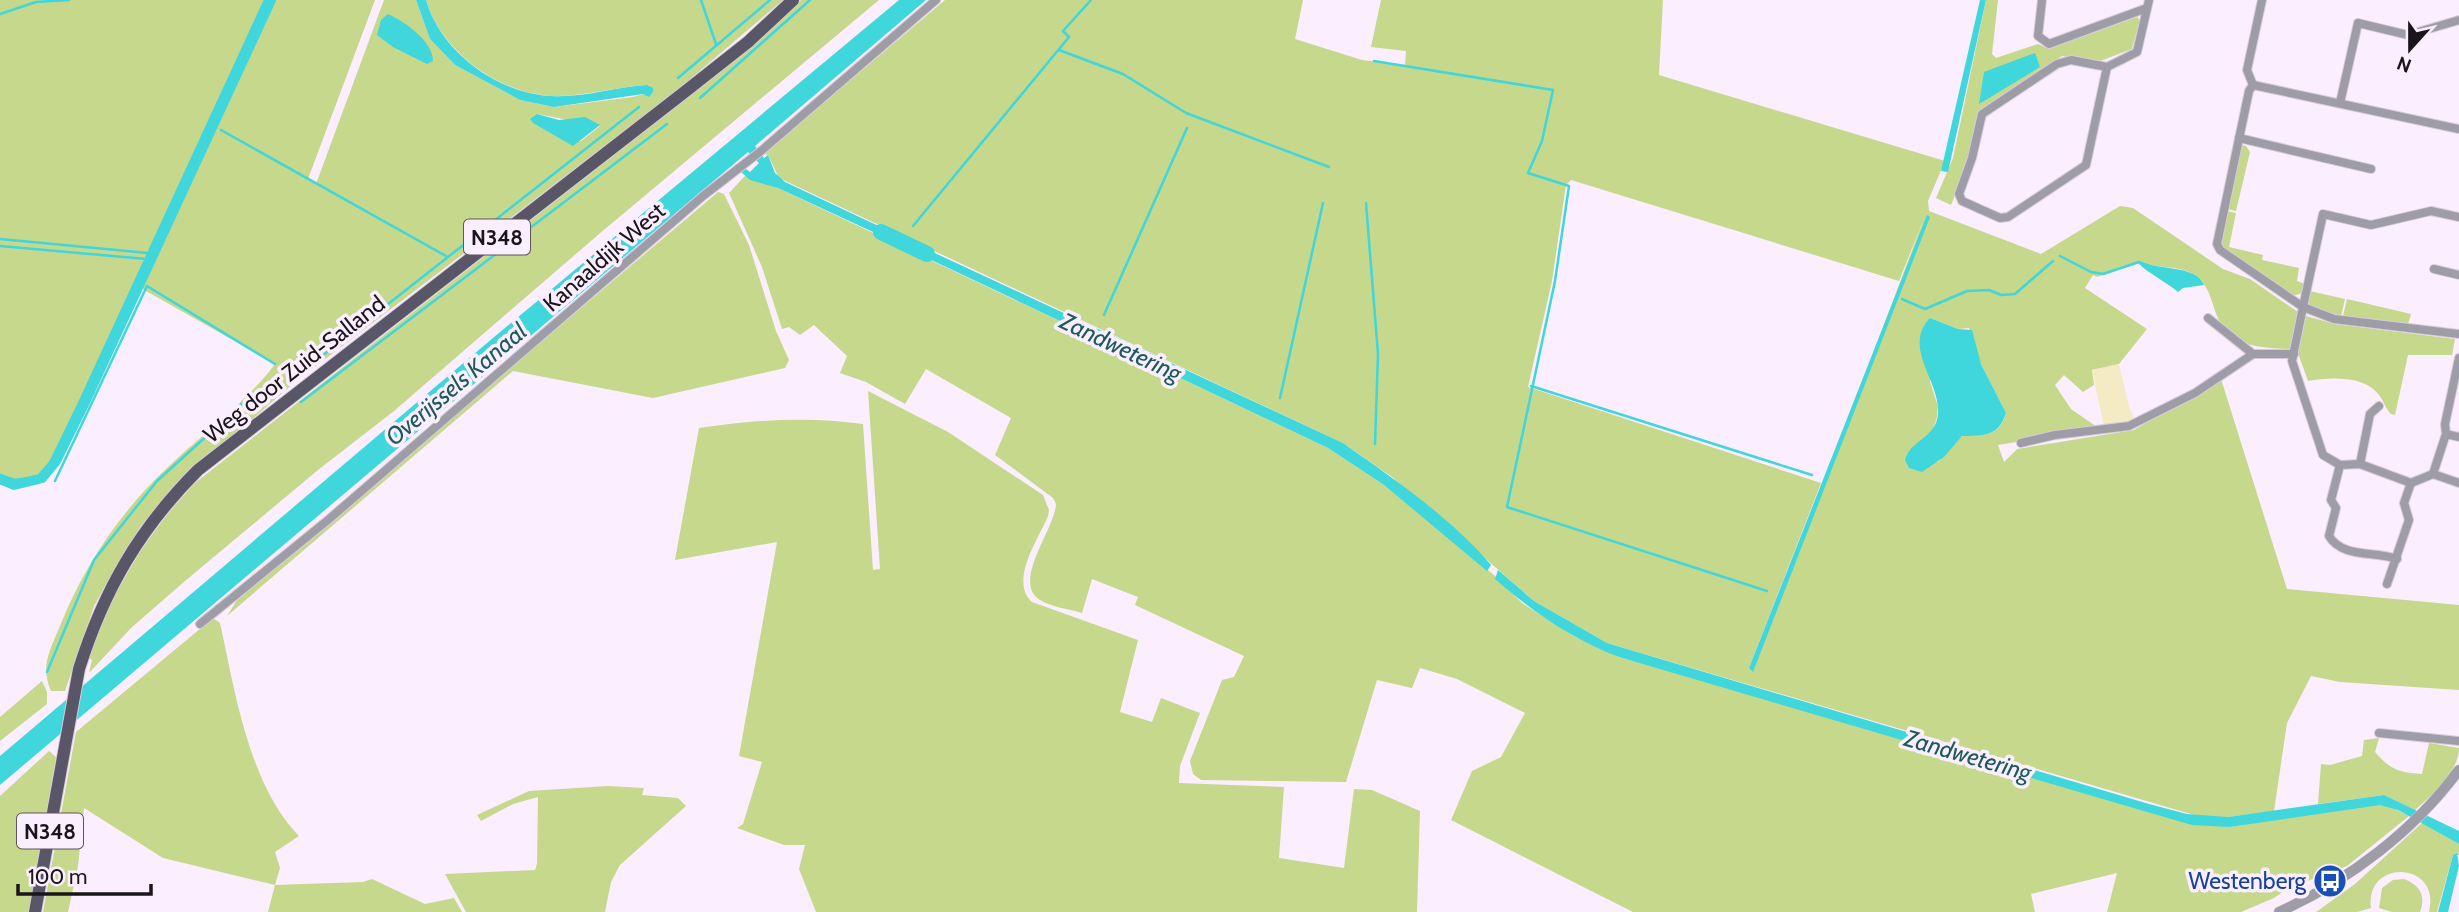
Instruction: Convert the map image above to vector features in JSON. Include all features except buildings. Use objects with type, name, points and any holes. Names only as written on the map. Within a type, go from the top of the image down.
[{"type":"main road","name":"Weg door Zuid-Salland","points":[[35,912],[79,669],[100,609],[125,561],[164,507],[198,470],[748,42],[793,0]]},
{"type":"street","name":"Kanaaldijk West","points":[[200,624],[328,520],[703,196],[761,151],[936,0]]},
{"type":"street","points":[[2042,0],[2038,36],[2049,44],[2148,4]]},
{"type":"street","points":[[2253,85],[2247,70],[2262,0]]},
{"type":"street","points":[[2107,66],[2082,169],[2008,217],[2000,218],[1962,201],[1959,194],[1972,158],[1982,114],[2063,61],[2107,66],[2137,52],[2148,4]]},
{"type":"street","points":[[2340,103],[2358,23],[2408,35],[2459,20]]},
{"type":"street","points":[[2253,85],[2459,129]]},
{"type":"street","points":[[2253,85],[2249,91],[2217,240],[2223,252],[2303,307],[2334,319],[2459,334]]},
{"type":"street","points":[[2239,138],[2371,169]]},
{"type":"street","points":[[2459,217],[2431,211],[2371,225],[2323,214],[2292,361],[2323,455],[2340,465],[2360,464],[2412,483],[2433,474],[2459,483]]},
{"type":"street","points":[[2434,269],[2459,275]]},
{"type":"street","points":[[2208,318],[2253,355]]},
{"type":"street","points":[[2021,443],[2054,435],[2129,426],[2195,393],[2253,355],[2294,354]]},
{"type":"street","points":[[2433,474],[2446,434],[2459,358]]},
{"type":"street","points":[[2360,464],[2370,414],[2379,406]]},
{"type":"street","points":[[2446,434],[2459,437]]},
{"type":"street","points":[[2340,465],[2331,500],[2336,508],[2329,536],[2335,547],[2347,551],[2378,552],[2397,559]]},
{"type":"street","points":[[2387,584],[2409,520],[2404,503],[2412,483]]},
{"type":"street","points":[[2379,733],[2459,741]]},
{"type":"street","points":[[2279,912],[2291,910],[2365,863],[2413,821],[2459,770]]},
{"type":"green space","points":[[0,0],[375,0],[308,179],[316,184],[384,0],[416,0],[430,39],[455,65],[520,100],[554,107],[633,97],[644,94],[647,85],[563,96],[531,93],[511,87],[492,78],[458,52],[444,36],[426,0],[783,0],[670,96],[294,383],[175,486],[140,527],[94,606],[65,691],[51,691],[46,666],[70,604],[92,561],[119,522],[150,485],[237,406],[275,364],[139,287],[78,421],[51,468],[41,480],[32,484],[15,484],[0,479]],"holes":[[[537,114],[600,126],[581,141],[572,140],[555,134]]]},
{"type":"green space","points":[[801,0],[879,0],[599,234],[394,411],[318,470],[185,581],[131,628],[89,673],[92,660],[89,658],[98,633],[132,565],[161,523],[195,483],[725,68]]},
{"type":"green space","points":[[945,0],[1303,0],[1295,39],[1362,60],[1405,65],[1406,51],[1371,47],[1381,0],[1663,0],[1659,75],[1945,161],[1928,201],[1929,211],[2041,254],[2120,206],[2133,208],[2223,269],[2250,279],[2298,312],[2290,349],[2260,347],[2241,341],[2225,329],[2206,287],[2191,273],[2141,261],[2097,277],[2093,275],[2085,288],[2147,329],[2119,364],[2092,370],[2094,385],[2083,392],[2064,375],[2055,385],[2071,409],[2100,429],[1998,445],[2004,462],[2017,449],[2134,430],[2221,379],[2287,589],[2459,605],[2459,690],[2340,682],[2311,676],[2287,723],[2274,811],[2228,817],[2201,817],[1607,643],[1534,601],[1392,477],[1343,443],[779,178],[768,155],[763,154]],"holes":[[[1571,180],[1899,281],[1925,216],[1753,671],[1749,668],[1821,483],[1528,387],[1552,281],[1566,185]],[[1930,318],[1958,329],[1969,328],[1981,364],[2006,413],[1995,430],[1984,435],[1962,436],[1938,462],[1913,447],[1933,430],[1937,417],[1938,406],[1930,382]]]},
{"type":"green space","points":[[1986,0],[1998,0],[1992,54],[1996,58],[2038,44],[2049,49],[2137,17],[2140,20],[2132,49],[2100,61],[2062,56],[1979,112],[1968,163],[1951,205],[1936,198],[1953,158]]},
{"type":"green space","points":[[2241,145],[2246,146],[2250,152],[2236,211],[2227,209]]},
{"type":"green space","points":[[745,176],[778,188],[1328,448],[1384,485],[1494,575],[1522,603],[1572,635],[1619,657],[2230,827],[2373,804],[2389,806],[2409,816],[2347,866],[2287,889],[2274,898],[2241,912],[2107,912],[2117,873],[2031,894],[2035,912],[1633,912],[1451,820],[1472,771],[1501,757],[1525,713],[1457,679],[1420,668],[1412,688],[1377,680],[1346,782],[1201,780],[1193,774],[1190,761],[1222,680],[1234,677],[1244,656],[1135,605],[1138,597],[1092,579],[1082,613],[1040,600],[1032,592],[1032,568],[1056,504],[1053,498],[995,455],[1011,418],[926,369],[905,404],[866,382],[840,373],[847,356],[814,325],[800,335],[789,327],[782,329],[762,267],[729,193]]},
{"type":"green space","points":[[718,192],[724,194],[749,245],[776,331],[789,360],[785,368],[653,398],[513,371],[227,616],[239,597]]},
{"type":"green space","points":[[2227,211],[2236,213],[2229,247],[2263,255],[2262,260],[2299,268],[2297,281],[2305,284],[2302,293],[2293,296],[2224,248],[2221,240]]},
{"type":"green space","points":[[2310,291],[2345,299],[2341,316],[2311,307],[2308,302]]},
{"type":"green space","points":[[2347,299],[2411,314],[2408,324],[2343,316]]},
{"type":"green space","points":[[2306,316],[2335,324],[2455,339],[2452,355],[2408,355],[2395,415],[2391,414],[2373,388],[2365,384],[2336,378],[2308,381],[2298,353]]},
{"type":"green space","points":[[868,391],[948,432],[1043,495],[1049,510],[1048,516],[1032,548],[1024,572],[1026,593],[1032,602],[1138,640],[1120,712],[1152,722],[1161,698],[1200,713],[1180,766],[1179,783],[1284,787],[1279,858],[1344,868],[1354,789],[1372,790],[1420,811],[1417,912],[816,912],[799,869],[805,845],[784,845],[737,828],[743,824],[762,762],[739,756],[777,542],[675,560],[699,428],[761,421],[822,420],[863,424],[873,570],[880,569]]},
{"type":"green space","points":[[213,618],[220,623],[238,707],[256,764],[282,815],[299,836],[275,852],[280,868],[275,885],[163,858],[84,808],[78,866],[68,912],[43,912],[76,732]]},
{"type":"green space","points":[[42,681],[47,692],[47,704],[0,741],[0,717]]},
{"type":"green space","points":[[2379,738],[2375,752],[2390,766],[2407,773],[2422,774],[2429,743],[2459,748],[2458,757],[2450,774],[2415,810],[2384,795],[2318,804],[2321,764],[2330,765],[2362,756],[2364,740]]},
{"type":"green space","points":[[49,751],[56,757],[30,912],[0,912],[0,796]]},
{"type":"green space","points":[[608,786],[644,788],[642,795],[678,798],[686,806],[620,865],[611,882],[605,912],[466,912],[445,874],[535,870],[537,864],[538,797],[513,804],[481,821],[477,815],[529,791]]},
{"type":"green space","points":[[2422,823],[2459,844],[2459,855],[2453,855],[2437,912],[2429,912],[2430,895],[2425,883],[2415,875],[2403,872],[2390,874],[2379,880],[2372,891],[2371,908],[2357,912],[2316,912],[2355,884]]},
{"type":"green space","points":[[372,879],[425,904],[454,898],[462,912],[268,912],[275,885],[363,882]]},
{"type":"green space","points":[[2404,879],[2414,884],[2422,896],[2420,912],[2392,912],[2379,908],[2382,888],[2393,880]]},
{"type":"sand","points":[[2119,364],[2129,407],[2136,422],[2104,427],[2092,370]]},
{"type":"water","points":[[416,0],[426,0],[444,37],[458,52],[492,78],[511,87],[551,96],[647,85],[653,88],[653,92],[649,97],[643,94],[554,107],[520,100],[455,65],[430,39]]},
{"type":"water","name":"Overijssels Kanaal","points":[[899,0],[926,0],[755,146],[764,158],[768,155],[775,173],[785,182],[902,237],[899,244],[778,188],[750,180],[741,172],[746,169],[750,172],[759,163],[748,152],[0,785],[0,756],[487,343]]},
{"type":"water","points":[[1980,0],[1986,0],[1948,172],[1941,171]]},
{"type":"water","points":[[388,14],[423,39],[433,61],[427,64],[393,47],[377,35],[381,20]]},
{"type":"water","points":[[2035,53],[2040,67],[1979,104],[1984,72]]},
{"type":"water","points":[[537,114],[559,120],[585,117],[600,125],[573,146],[533,123],[530,119]]},
{"type":"water","points":[[1927,215],[1930,217],[1753,672],[1749,668]]},
{"type":"water","points":[[909,241],[1343,443],[1440,515],[1491,565],[1487,571],[1384,485],[1328,448],[906,248]]},
{"type":"water","points":[[2141,261],[2193,274],[2204,285],[2183,288],[2178,292],[2142,267],[2138,263]]},
{"type":"water","points":[[1930,318],[1958,329],[1972,330],[1981,364],[2006,413],[1995,430],[1984,435],[1962,436],[1944,457],[1922,472],[1909,468],[1905,460],[1908,452],[1930,432],[1938,417],[1936,395],[1920,350],[1923,328]]},
{"type":"water","points":[[1498,570],[1534,601],[1607,643],[2149,804],[2187,814],[2228,817],[2384,795],[2459,831],[2459,844],[2398,810],[2380,805],[2230,827],[2192,825],[1619,657],[1569,633],[1524,603],[1495,579]]},
{"type":"water","points":[[2457,853],[2459,866],[2448,912],[2438,912],[2453,855]]},
{"type":"waterway","points":[[0,14],[36,2],[69,0]]},
{"type":"waterway","points":[[40,474],[49,465],[80,401],[265,0]]},
{"type":"waterway","points":[[42,478],[56,461],[86,400],[271,0]]},
{"type":"waterway","points":[[701,0],[716,44]]},
{"type":"waterway","points":[[678,78],[770,0]]},
{"type":"waterway","points":[[700,98],[810,0]]},
{"type":"waterway","points":[[913,226],[1069,37],[1063,31],[1091,0]]},
{"type":"waterway","points":[[1059,50],[1123,74],[1186,113],[1329,167]]},
{"type":"waterway","points":[[1374,61],[1553,90],[1542,141],[1528,173],[1569,186],[1555,281],[1507,507],[1767,591]]},
{"type":"waterway","points":[[299,374],[639,107]]},
{"type":"waterway","points":[[301,402],[667,124]]},
{"type":"waterway","points":[[1104,315],[1187,128]]},
{"type":"waterway","points":[[221,130],[446,256]]},
{"type":"waterway","points":[[1280,398],[1323,203]]},
{"type":"waterway","points":[[1366,203],[1378,354],[1375,444]]},
{"type":"waterway","name":"Zandwetering","points":[[881,232],[927,254]]},
{"type":"waterway","points":[[0,239],[148,253]]},
{"type":"waterway","points":[[0,246],[146,259]]},
{"type":"waterway","points":[[2060,256],[2091,272],[2103,274],[2139,262]]},
{"type":"waterway","points":[[1902,299],[1925,309],[1967,291],[1989,290],[2001,295],[2015,294],[2053,261]]},
{"type":"waterway","points":[[55,481],[147,286],[275,364]]},
{"type":"waterway","points":[[1531,386],[1812,475]]},
{"type":"waterway","points":[[47,672],[94,560],[157,481],[254,393]]},
{"type":"waterway","points":[[0,475],[15,480],[36,477]]},
{"type":"waterway","points":[[0,479],[14,485],[39,479]]},
{"type":"place","name":"Westenberg","points":[[2330,881]]}]
